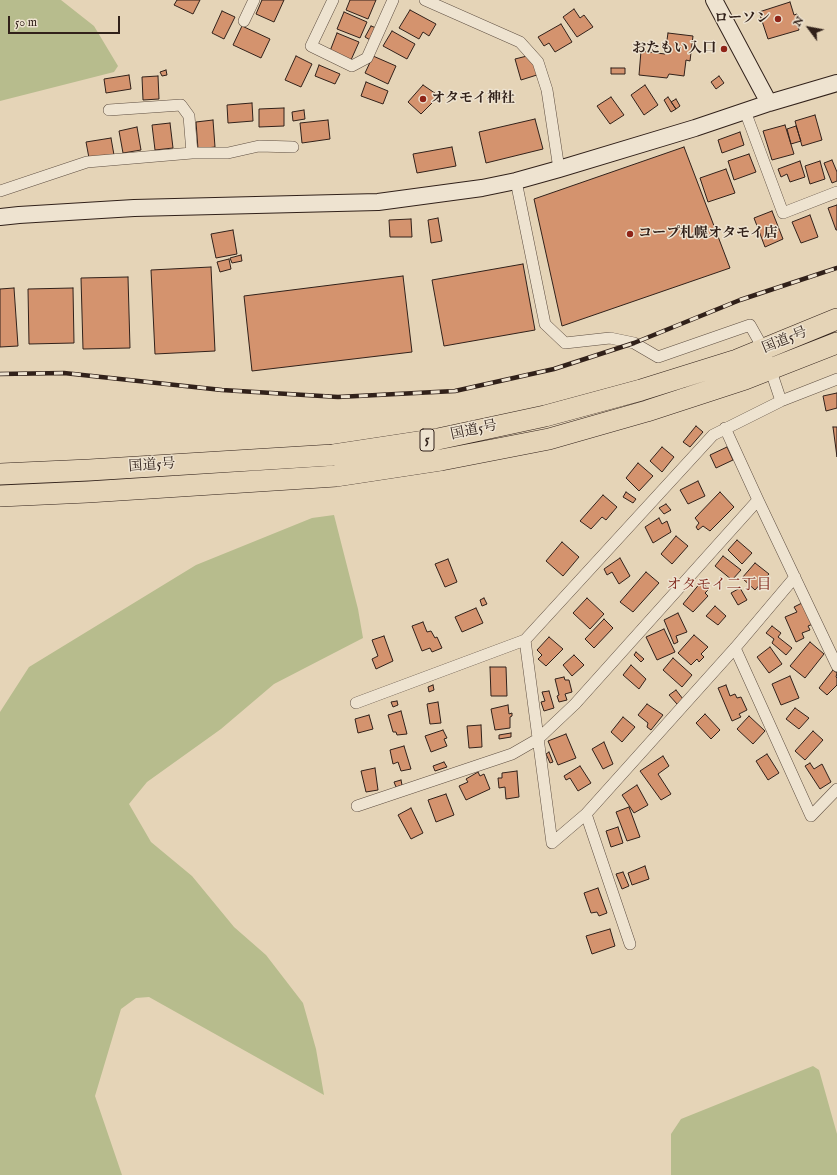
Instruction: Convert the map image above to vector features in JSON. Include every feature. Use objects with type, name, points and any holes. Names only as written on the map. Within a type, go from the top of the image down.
[{"type":"highway","name":"国道5号","points":[[0,496],[88,492],[336,476],[441,460],[549,439],[647,411],[745,379],[767,359],[837,319]]},
{"type":"highway","name":"国道5号","points":[[0,474],[333,455],[438,439],[545,416],[641,390],[737,360],[767,359],[837,343]]},
{"type":"street","points":[[244,21],[254,0]]},
{"type":"street","points":[[333,0],[312,46],[352,66],[367,58],[393,0]]},
{"type":"street","points":[[425,0],[520,42],[538,62],[547,90],[559,169]]},
{"type":"street","points":[[720,2],[769,103]]},
{"type":"street","points":[[0,218],[19,215],[134,208],[378,202],[482,188],[516,181],[559,169],[837,83]]},
{"type":"street","points":[[109,110],[181,105],[189,116],[192,153]]},
{"type":"street","points":[[745,111],[783,213],[837,192]]},
{"type":"street","points":[[0,191],[87,162],[192,153],[228,153],[259,146],[293,147]]},
{"type":"street","points":[[516,181],[545,324],[565,343],[610,338],[634,343],[658,357],[750,325],[767,359],[781,401]]},
{"type":"street","points":[[356,703],[525,640],[713,435],[781,401],[837,379]]},
{"type":"street","points":[[725,428],[837,666]]},
{"type":"street","points":[[357,806],[512,754],[538,740],[575,704],[758,500]]},
{"type":"street","points":[[525,640],[552,843],[586,814],[735,648],[795,577]]},
{"type":"street","points":[[735,648],[811,816],[837,790]]},
{"type":"street","points":[[586,814],[630,944]]},
{"type":"green space","points":[[0,0],[61,0],[94,26],[118,66],[114,72],[0,101]]},
{"type":"green space","points":[[334,515],[358,609],[363,638],[274,684],[221,729],[147,782],[129,804],[151,842],[192,876],[234,927],[266,955],[303,1003],[316,1049],[324,1095],[149,997],[136,998],[121,1009],[95,1096],[122,1175],[0,1175],[0,712],[29,667],[196,565],[312,518]]},
{"type":"green space","points":[[813,1066],[819,1070],[837,1134],[837,1175],[671,1175],[671,1134],[681,1119]]},
{"type":"building","points":[[177,0],[200,0],[193,14],[174,5]]},
{"type":"building","points":[[262,0],[284,0],[274,22],[256,14]]},
{"type":"building","points":[[350,0],[376,0],[368,19],[346,10]]},
{"type":"building","points":[[790,2],[794,15],[797,14],[801,25],[798,26],[799,30],[768,39],[759,12]]},
{"type":"building","points":[[574,9],[580,18],[584,15],[593,27],[577,37],[563,17]]},
{"type":"building","points":[[410,10],[436,24],[429,36],[423,32],[419,39],[399,28]]},
{"type":"building","points":[[222,11],[235,17],[224,39],[212,33]]},
{"type":"building","points":[[344,12],[367,22],[360,38],[337,29]]},
{"type":"building","points":[[561,24],[572,42],[555,52],[549,43],[544,46],[538,37]]},
{"type":"building","points":[[242,26],[270,39],[261,58],[233,45]]},
{"type":"building","points":[[371,26],[379,29],[372,41],[365,37]]},
{"type":"building","points":[[392,31],[415,44],[407,59],[383,46]]},
{"type":"building","points":[[337,33],[359,42],[351,60],[330,51]]},
{"type":"building","points":[[668,33],[693,36],[690,61],[686,60],[684,76],[669,74],[667,78],[639,75],[641,51],[665,54]]},
{"type":"building","points":[[535,54],[540,74],[521,80],[515,59]]},
{"type":"building","points":[[296,56],[312,64],[301,87],[285,80]]},
{"type":"building","points":[[373,56],[396,66],[388,84],[365,73]]},
{"type":"building","points":[[319,65],[340,74],[335,84],[315,76]]},
{"type":"building","points":[[611,68],[625,68],[625,74],[611,74]]},
{"type":"building","points":[[166,70],[167,75],[162,76],[160,72]]},
{"type":"building","points":[[129,75],[131,89],[106,93],[104,79]]},
{"type":"building","points":[[158,76],[159,99],[143,100],[142,77]]},
{"type":"building","points":[[719,76],[724,83],[716,89],[711,82]]},
{"type":"building","points":[[366,82],[388,91],[383,104],[361,96]]},
{"type":"building","name":"オタモイ神社","points":[[423,85],[439,96],[421,114],[408,102]]},
{"type":"building","points":[[645,85],[658,105],[644,115],[631,95]]},
{"type":"building","points":[[611,97],[624,115],[610,124],[597,106]]},
{"type":"building","points":[[668,97],[676,109],[671,112],[664,100]]},
{"type":"building","points":[[676,99],[680,106],[676,109],[671,102]]},
{"type":"building","points":[[252,103],[253,121],[228,123],[227,105]]},
{"type":"building","points":[[284,108],[284,126],[259,127],[259,109]]},
{"type":"building","points":[[304,110],[305,119],[293,121],[292,112]]},
{"type":"building","points":[[815,115],[822,140],[802,146],[795,121]]},
{"type":"building","points":[[535,119],[543,149],[486,163],[479,132]]},
{"type":"building","points":[[213,120],[215,147],[198,149],[196,122]]},
{"type":"building","points":[[328,120],[330,139],[302,143],[300,123]]},
{"type":"building","points":[[170,123],[173,148],[155,150],[152,125]]},
{"type":"building","points":[[785,125],[794,154],[772,160],[763,131]]},
{"type":"building","points":[[796,126],[801,141],[791,144],[787,129]]},
{"type":"building","points":[[137,127],[141,150],[123,153],[119,131]]},
{"type":"building","points":[[740,132],[744,145],[722,153],[718,140]]},
{"type":"building","points":[[111,138],[114,155],[89,158],[86,142]]},
{"type":"building","points":[[452,147],[456,166],[417,173],[413,154]]},
{"type":"building","name":"コープ札幌オタモイ店","points":[[684,147],[730,268],[562,326],[534,199]]},
{"type":"building","points":[[749,154],[756,172],[734,180],[728,161]]},
{"type":"building","points":[[832,160],[837,172],[837,181],[832,183],[824,163]]},
{"type":"building","points":[[800,161],[805,177],[790,182],[787,174],[781,177],[778,169]]},
{"type":"building","points":[[820,161],[825,179],[810,184],[805,166]]},
{"type":"building","points":[[726,169],[735,193],[708,202],[700,178]]},
{"type":"building","points":[[837,205],[837,230],[836,230],[828,208]]},
{"type":"building","points":[[772,211],[783,239],[765,247],[754,218]]},
{"type":"building","points":[[810,215],[818,237],[801,243],[792,222]]},
{"type":"building","points":[[438,218],[442,241],[431,243],[428,220]]},
{"type":"building","points":[[411,219],[412,237],[390,237],[389,220]]},
{"type":"building","points":[[233,230],[237,254],[216,258],[211,234]]},
{"type":"building","points":[[241,255],[242,261],[232,263],[230,258]]},
{"type":"building","points":[[229,259],[231,269],[220,272],[217,262]]},
{"type":"building","points":[[523,264],[535,330],[444,346],[432,280]]},
{"type":"building","points":[[211,267],[215,351],[155,354],[151,270]]},
{"type":"building","points":[[403,276],[412,352],[252,371],[244,296]]},
{"type":"building","points":[[128,277],[130,348],[83,349],[81,278]]},
{"type":"building","points":[[14,288],[18,346],[0,347],[0,289]]},
{"type":"building","points":[[73,288],[74,343],[29,344],[28,289]]},
{"type":"building","points":[[837,393],[837,408],[826,411],[823,396]]},
{"type":"building","points":[[696,426],[703,432],[690,447],[683,442]]},
{"type":"building","points":[[833,427],[837,427],[837,457]]},
{"type":"building","points":[[662,447],[674,457],[662,472],[650,461]]},
{"type":"building","points":[[727,447],[733,460],[716,468],[710,455]]},
{"type":"building","points":[[638,463],[653,476],[639,491],[626,478]]},
{"type":"building","points":[[698,481],[705,496],[688,504],[680,490]]},
{"type":"building","points":[[626,492],[636,499],[633,503],[623,497]]},
{"type":"building","points":[[720,492],[734,507],[710,531],[703,526],[698,530],[696,527],[699,523],[695,518]]},
{"type":"building","points":[[603,495],[617,507],[606,520],[602,517],[591,529],[580,521]]},
{"type":"building","points":[[666,504],[671,510],[664,514],[659,508]]},
{"type":"building","points":[[659,518],[662,524],[667,521],[671,532],[653,543],[645,527]]},
{"type":"building","points":[[676,536],[688,546],[672,564],[661,554]]},
{"type":"building","points":[[737,540],[752,553],[742,564],[728,550]]},
{"type":"building","points":[[562,542],[579,557],[563,576],[546,561]]},
{"type":"building","points":[[723,556],[741,570],[732,580],[715,566]]},
{"type":"building","points":[[620,558],[630,576],[619,584],[612,572],[607,575],[604,569]]},
{"type":"building","points":[[448,559],[457,582],[445,587],[435,564]]},
{"type":"building","points":[[755,563],[769,574],[755,590],[742,578]]},
{"type":"building","points":[[646,572],[659,583],[633,612],[620,602]]},
{"type":"building","points":[[701,582],[709,589],[705,593],[708,596],[693,612],[683,604]]},
{"type":"building","points":[[740,588],[747,600],[738,605],[731,593]]},
{"type":"building","points":[[484,598],[487,604],[482,606],[480,600]]},
{"type":"building","points":[[587,598],[604,614],[590,629],[573,613]]},
{"type":"building","points":[[806,601],[813,624],[808,626],[810,630],[802,633],[804,638],[796,642],[785,617],[797,612],[794,607]]},
{"type":"building","points":[[715,606],[726,616],[718,625],[706,616]]},
{"type":"building","points":[[476,608],[483,623],[462,632],[455,617]]},
{"type":"building","points":[[678,613],[687,632],[676,636],[678,642],[674,644],[664,620]]},
{"type":"building","points":[[604,619],[613,628],[594,648],[585,639]]},
{"type":"building","points":[[423,622],[427,632],[431,631],[435,638],[437,637],[442,648],[432,652],[430,648],[422,651],[412,626]]},
{"type":"building","points":[[772,626],[781,633],[778,637],[792,648],[786,655],[772,643],[774,639],[766,633]]},
{"type":"building","points":[[664,629],[675,652],[657,660],[646,637]]},
{"type":"building","points":[[694,635],[708,647],[701,654],[704,657],[699,662],[697,659],[691,665],[678,653]]},
{"type":"building","points":[[384,636],[393,661],[376,669],[372,659],[378,656],[372,640]]},
{"type":"building","points":[[549,637],[563,649],[546,666],[538,659],[542,655],[537,650]]},
{"type":"building","points":[[810,642],[824,654],[805,678],[790,666]]},
{"type":"building","points":[[770,647],[782,664],[769,673],[757,657]]},
{"type":"building","points":[[636,652],[644,659],[641,662],[634,655]]},
{"type":"building","points":[[574,655],[584,665],[572,676],[563,665]]},
{"type":"building","points":[[673,658],[692,675],[682,687],[663,670]]},
{"type":"building","points":[[631,665],[646,679],[639,689],[623,675]]},
{"type":"building","points":[[490,667],[506,667],[507,696],[491,696]]},
{"type":"building","points":[[833,670],[837,673],[837,685],[827,695],[819,688]]},
{"type":"building","points":[[790,676],[799,698],[781,705],[772,684]]},
{"type":"building","points":[[564,677],[565,680],[569,680],[572,692],[565,694],[567,700],[559,702],[555,679]]},
{"type":"building","points":[[433,685],[434,690],[429,692],[428,687]]},
{"type":"building","points":[[726,685],[730,696],[735,694],[737,698],[741,697],[747,710],[739,714],[741,717],[732,721],[718,688]]},
{"type":"building","points":[[676,690],[683,699],[677,704],[669,695]]},
{"type":"building","points":[[549,691],[554,708],[544,711],[541,702],[545,701],[542,692]]},
{"type":"building","points":[[397,701],[398,705],[393,707],[391,702]]},
{"type":"building","points":[[438,702],[441,723],[430,724],[427,704]]},
{"type":"building","points":[[647,704],[663,715],[651,730],[647,727],[648,723],[638,715]]},
{"type":"building","points":[[508,705],[509,714],[512,713],[512,716],[510,717],[510,728],[495,730],[491,709]]},
{"type":"building","points":[[795,708],[809,718],[799,729],[786,719]]},
{"type":"building","points":[[401,711],[407,734],[397,735],[396,732],[393,732],[388,715]]},
{"type":"building","points":[[705,714],[720,730],[711,739],[696,723]]},
{"type":"building","points":[[369,715],[373,729],[358,733],[355,719]]},
{"type":"building","points":[[749,716],[765,731],[753,744],[737,729]]},
{"type":"building","points":[[623,717],[635,727],[622,742],[611,732]]},
{"type":"building","points":[[481,725],[482,747],[469,748],[467,726]]},
{"type":"building","points":[[443,730],[447,738],[444,739],[447,746],[431,752],[425,736]]},
{"type":"building","points":[[813,731],[823,740],[805,760],[795,751]]},
{"type":"building","points":[[511,733],[511,737],[499,739],[499,735]]},
{"type":"building","points":[[566,734],[576,758],[558,765],[548,741]]},
{"type":"building","points":[[604,742],[613,764],[603,769],[592,749]]},
{"type":"building","points":[[404,746],[411,769],[401,771],[398,762],[393,764],[390,750]]},
{"type":"building","points":[[549,752],[553,762],[550,763],[546,754]]},
{"type":"building","points":[[767,754],[779,773],[768,780],[756,761]]},
{"type":"building","points":[[663,756],[669,766],[658,774],[671,794],[661,800],[640,771]]},
{"type":"building","points":[[444,762],[447,767],[435,771],[433,766]]},
{"type":"building","points":[[810,763],[814,769],[822,764],[831,782],[820,789],[805,766]]},
{"type":"building","points":[[580,766],[591,783],[578,791],[570,778],[566,780],[564,776]]},
{"type":"building","points":[[375,768],[378,790],[366,792],[361,771]]},
{"type":"building","points":[[517,771],[519,797],[506,799],[505,787],[499,788],[498,778],[502,778],[502,773]]},
{"type":"building","points":[[478,772],[480,776],[484,774],[490,789],[466,800],[459,786],[468,782],[466,779]]},
{"type":"building","points":[[401,780],[402,785],[396,787],[394,782]]},
{"type":"building","points":[[637,785],[648,805],[634,813],[622,795]]},
{"type":"building","points":[[446,794],[454,815],[436,822],[428,800]]},
{"type":"building","points":[[629,807],[640,837],[627,841],[616,812]]},
{"type":"building","points":[[411,808],[423,833],[411,839],[398,815]]},
{"type":"building","points":[[618,827],[623,843],[611,847],[606,831]]},
{"type":"building","points":[[645,866],[649,879],[632,885],[628,873]]},
{"type":"building","points":[[623,872],[629,886],[622,889],[616,874]]},
{"type":"building","points":[[598,888],[607,913],[599,916],[597,912],[591,913],[584,893]]},
{"type":"building","points":[[610,929],[615,946],[592,954],[586,936]]},
{"type":"railway","points":[[0,374],[64,373],[222,390],[338,397],[455,391],[554,369],[634,343],[740,300],[837,268]]},
{"type":"place","name":"ローソン","points":[[778,19]]},
{"type":"place","name":"おたもい入口","points":[[724,49]]},
{"type":"place","name":"オタモイ神社","points":[[423,99]]},
{"type":"place","name":"コープ札幌オタモイ店","points":[[630,234]]},
{"type":"district","name":"オタモイ二丁目","points":[[719,586]]}]
